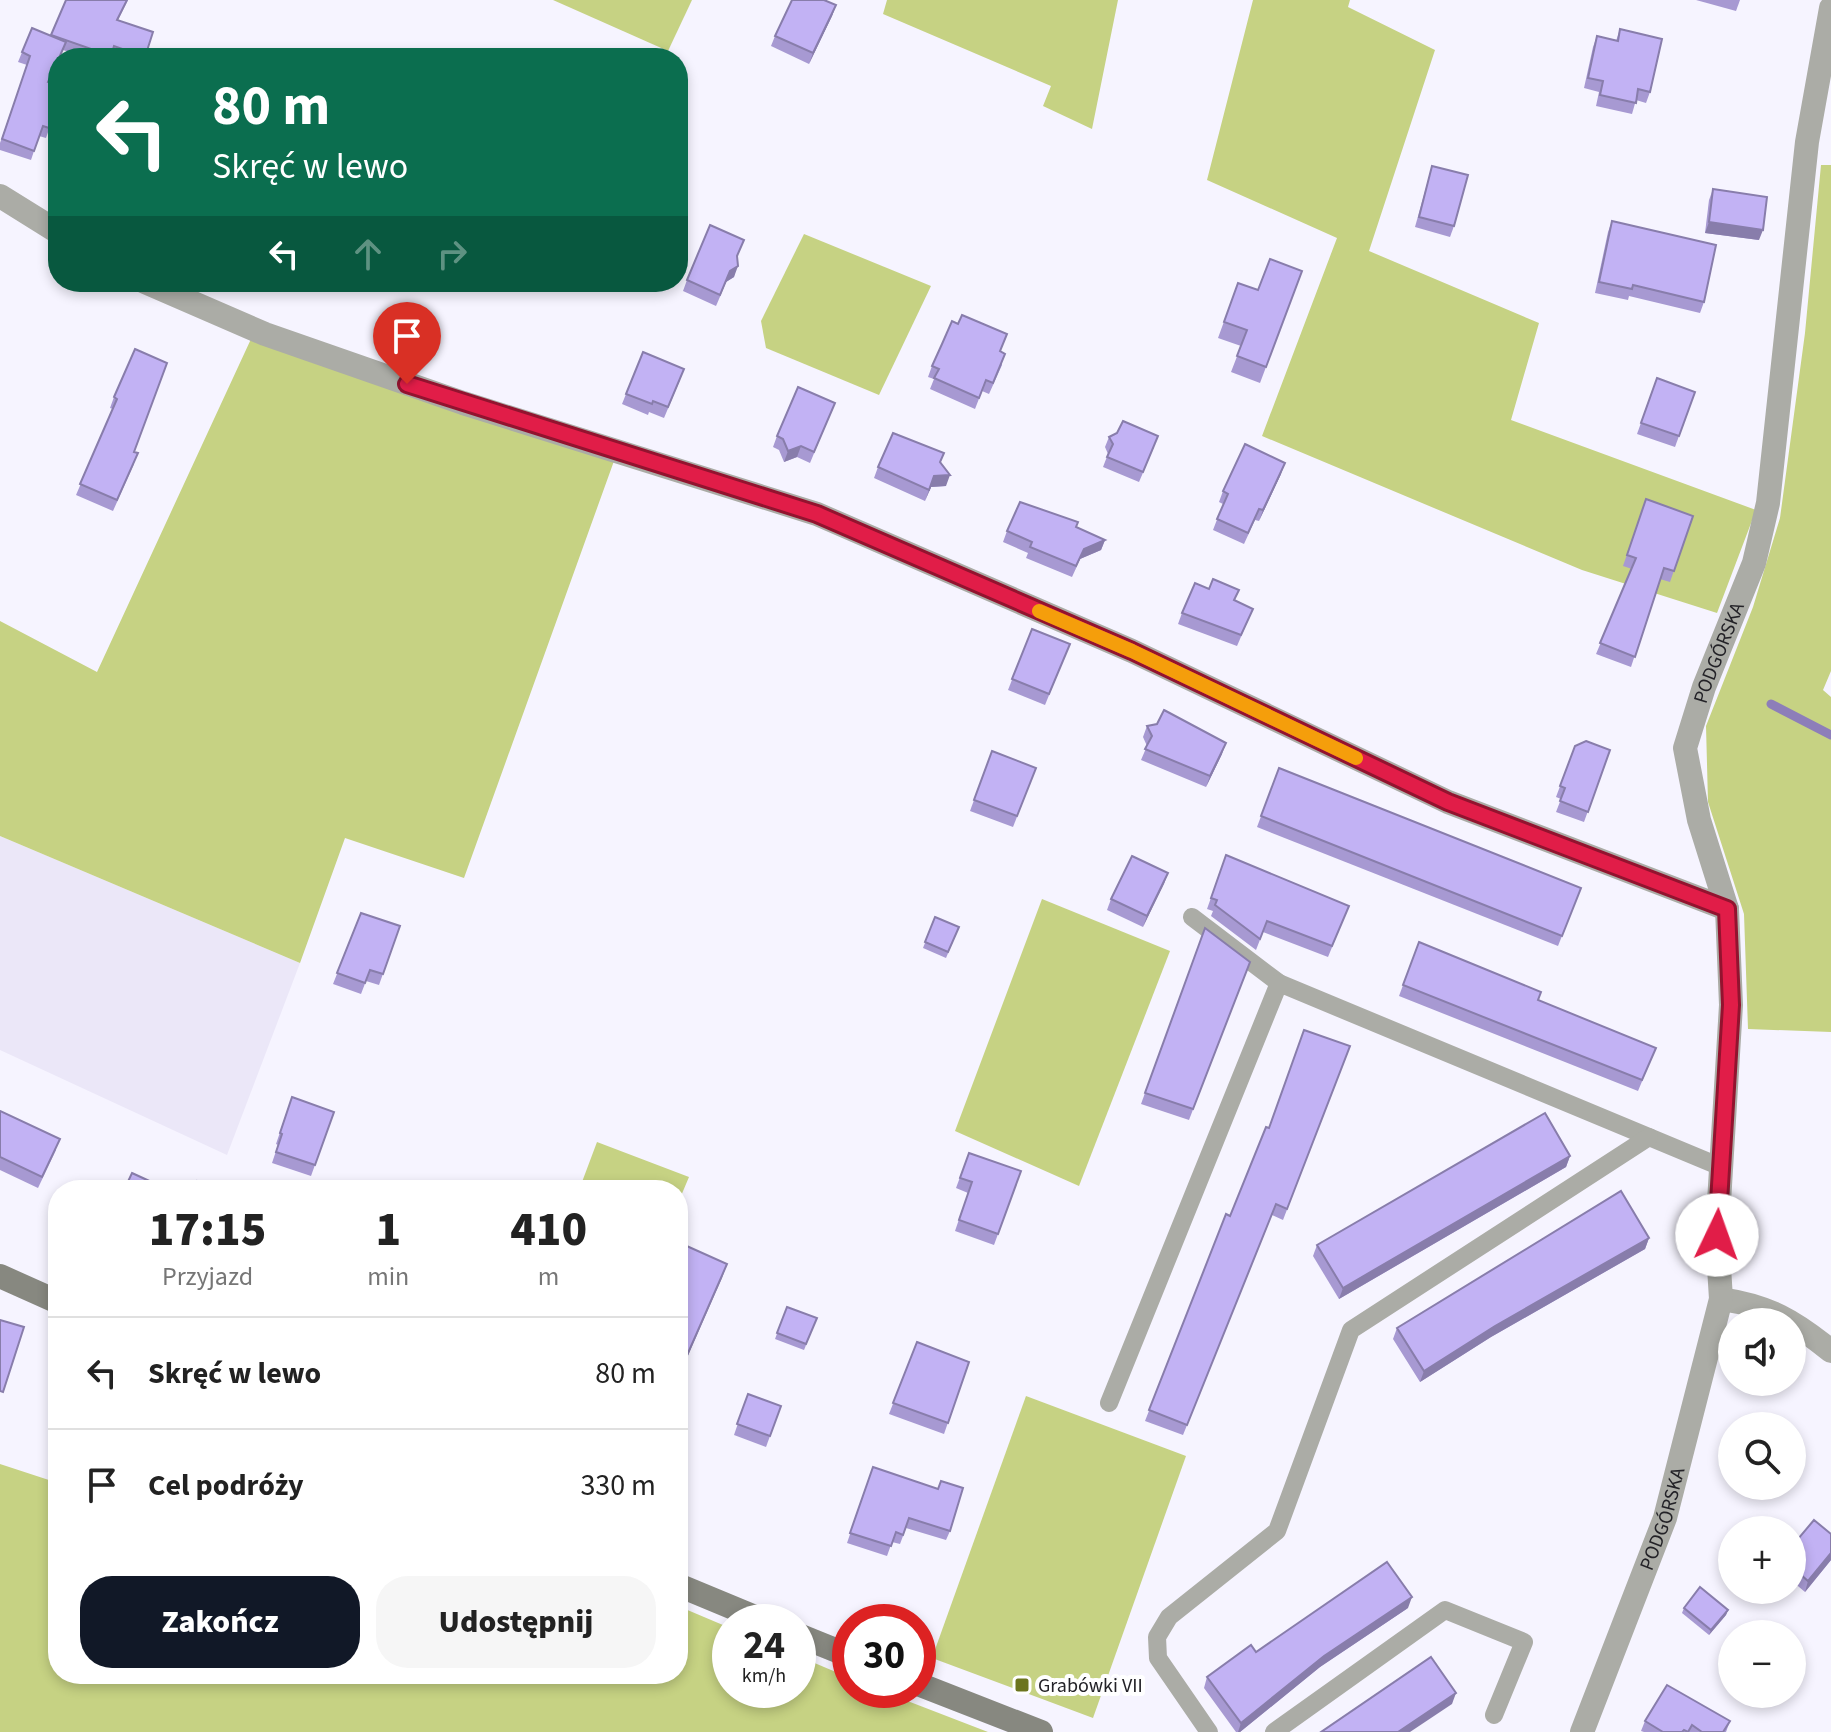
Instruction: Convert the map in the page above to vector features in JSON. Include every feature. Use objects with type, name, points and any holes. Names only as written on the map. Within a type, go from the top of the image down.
[{"type":"street","name":"PODGÓRSKA","points":[[1582,1732],[1665,1518],[1721,1299],[1717,1235],[1731,1005],[1727,909],[1699,820],[1685,748],[1704,687],[1754,563],[1768,503],[1807,142],[1831,8]]},
{"type":"street","points":[[0,196],[48,226]]},
{"type":"street","points":[[168,292],[265,334],[435,393],[817,514],[1132,651],[1448,802],[1727,909]]},
{"type":"street","points":[[0,1276],[48,1298]]},
{"type":"street","points":[[1721,1299],[1752,1304],[1795,1321],[1831,1351]]},
{"type":"street","points":[[688,1589],[724,1604]]},
{"type":"street","points":[[936,1691],[1041,1732]]},
{"type":"lane","points":[[1192,917],[1279,983],[1721,1167]]},
{"type":"lane","points":[[1109,1403],[1279,983]]},
{"type":"lane","points":[[1209,1732],[1158,1658],[1157,1637],[1169,1617],[1277,1531],[1351,1330],[1649,1137]]},
{"type":"lane","points":[[1274,1732],[1445,1610],[1524,1642],[1494,1715]]},
{"type":"shaded area","points":[[0,836],[300,963],[227,1155],[0,1050]]},
{"type":"green space","points":[[553,0],[692,0],[669,48],[661,48]]},
{"type":"green space","points":[[887,0],[1118,0],[1092,129],[1043,106],[1051,86],[883,14]]},
{"type":"green space","points":[[1253,0],[1350,0],[1348,7],[1435,50],[1369,251],[1539,323],[1511,420],[1756,510],[1717,613],[1582,570],[1262,436],[1337,238],[1207,180]]},
{"type":"green space","points":[[1821,165],[1831,165],[1831,671],[1823,690],[1831,697],[1831,1032],[1748,1029],[1744,914],[1708,802],[1706,726],[1753,607],[1780,518],[1805,333]]},
{"type":"green space","points":[[804,234],[931,286],[879,395],[766,348],[761,321]]},
{"type":"green space","points":[[251,339],[614,461],[464,878],[345,838],[300,963],[0,836],[0,621],[97,672]]},
{"type":"green space","points":[[1042,899],[1170,951],[1079,1186],[955,1131]]},
{"type":"green space","points":[[597,1142],[689,1177],[688,1180],[583,1180]]},
{"type":"green space","points":[[1026,1396],[1186,1456],[1093,1718],[936,1659],[936,1647]]},
{"type":"green space","points":[[0,1464],[48,1480],[48,1684],[688,1684],[688,1610],[712,1620],[712,1708],[816,1708],[816,1664],[832,1670],[832,1708],[926,1708],[988,1732],[0,1732]]},
{"type":"building","points":[[66,0],[127,0],[117,20],[153,32],[148,48],[88,48],[51,35]]},
{"type":"building","points":[[792,0],[824,0],[836,5],[813,53],[775,36]]},
{"type":"building","points":[[32,28],[66,42],[63,48],[48,48],[48,128],[43,126],[34,151],[2,139],[30,56],[22,52]]},
{"type":"building","points":[[1620,29],[1662,39],[1650,92],[1638,89],[1636,103],[1600,95],[1603,81],[1588,78],[1597,36],[1618,41]]},
{"type":"building","points":[[1432,166],[1468,175],[1454,226],[1419,217]]},
{"type":"building","points":[[1713,189],[1767,197],[1763,230],[1709,222]]},
{"type":"building","points":[[1612,221],[1716,245],[1704,302],[1633,285],[1632,289],[1599,282]]},
{"type":"building","points":[[710,225],[744,240],[737,256],[738,266],[730,271],[720,295],[688,280]]},
{"type":"building","points":[[1270,259],[1302,271],[1266,367],[1237,356],[1247,330],[1224,322],[1238,283],[1258,290]]},
{"type":"building","points":[[962,315],[1007,334],[1000,351],[1005,354],[993,383],[986,380],[979,398],[934,378],[939,369],[932,366],[952,321],[958,324]]},
{"type":"building","points":[[135,349],[167,363],[134,452],[138,453],[117,500],[80,484]]},
{"type":"building","points":[[643,352],[684,369],[668,407],[626,394]]},
{"type":"building","points":[[1657,378],[1695,392],[1679,436],[1641,423]]},
{"type":"building","points":[[798,387],[835,403],[814,452],[801,446],[788,451],[783,439],[777,436]]},
{"type":"building","points":[[1123,421],[1158,436],[1143,472],[1107,457],[1113,444],[1109,437],[1117,433]]},
{"type":"building","points":[[893,433],[944,453],[940,462],[950,475],[934,476],[929,490],[878,467]]},
{"type":"building","points":[[1245,444],[1285,463],[1263,510],[1259,509],[1248,533],[1217,519],[1228,494],[1223,491]]},
{"type":"building","points":[[1646,499],[1693,516],[1674,571],[1664,568],[1635,657],[1600,643],[1636,558],[1627,555]]},
{"type":"building","points":[[1020,502],[1078,522],[1076,527],[1105,540],[1084,549],[1076,566],[1030,547],[1032,542],[1007,531]]},
{"type":"building","points":[[1213,579],[1239,590],[1234,600],[1253,609],[1241,635],[1182,613],[1195,583],[1209,589]]},
{"type":"building","points":[[1032,629],[1070,644],[1049,694],[1012,679]]},
{"type":"building","points":[[1164,710],[1226,743],[1210,776],[1145,749],[1152,736],[1147,726],[1157,724]]},
{"type":"building","points":[[1586,741],[1610,750],[1588,812],[1560,801],[1565,788],[1560,786],[1575,746]]},
{"type":"building","points":[[992,751],[1036,768],[1017,816],[974,800]]},
{"type":"building","points":[[1279,768],[1581,888],[1562,936],[1261,816]]},
{"type":"building","points":[[1226,855],[1349,906],[1332,946],[1267,921],[1260,939],[1215,905],[1217,900],[1211,898]]},
{"type":"building","points":[[1132,856],[1168,873],[1147,916],[1111,899]]},
{"type":"building","points":[[361,913],[400,926],[383,974],[370,970],[365,983],[337,973]]},
{"type":"building","points":[[935,917],[959,927],[948,952],[925,942]]},
{"type":"building","points":[[1205,928],[1250,962],[1193,1109],[1145,1093]]},
{"type":"building","points":[[1419,942],[1541,992],[1538,1000],[1656,1048],[1642,1080],[1403,985]]},
{"type":"building","points":[[1304,1030],[1350,1046],[1287,1209],[1276,1204],[1187,1425],[1149,1410],[1226,1214],[1230,1216],[1266,1127],[1269,1128]]},
{"type":"building","points":[[292,1097],[334,1112],[315,1165],[276,1152]]},
{"type":"building","points":[[0,1111],[60,1139],[42,1177],[0,1157]]},
{"type":"building","points":[[1545,1113],[1570,1156],[1343,1288],[1317,1245]]},
{"type":"building","points":[[969,1153],[1021,1171],[998,1234],[959,1220],[972,1182],[960,1178]]},
{"type":"building","points":[[132,1173],[147,1180],[129,1180]]},
{"type":"building","points":[[1621,1191],[1649,1238],[1495,1326],[1424,1371],[1397,1328]]},
{"type":"building","points":[[688,1247],[727,1264],[688,1353]]},
{"type":"building","points":[[787,1307],[817,1318],[806,1344],[777,1333]]},
{"type":"building","points":[[0,1320],[24,1327],[3,1392],[0,1391]]},
{"type":"building","points":[[917,1342],[969,1362],[948,1423],[893,1403]]},
{"type":"building","points":[[748,1394],[781,1406],[770,1436],[737,1424]]},
{"type":"building","points":[[873,1467],[938,1489],[941,1481],[963,1488],[950,1531],[909,1518],[903,1535],[896,1532],[891,1546],[850,1533]]},
{"type":"building","points":[[1814,1520],[1831,1534],[1831,1553],[1808,1581],[1806,1579],[1806,1529]]},
{"type":"building","points":[[1387,1562],[1412,1597],[1324,1656],[1241,1723],[1207,1677],[1251,1645],[1256,1652]]},
{"type":"building","points":[[1700,1587],[1728,1610],[1711,1630],[1684,1608]]},
{"type":"building","points":[[1431,1657],[1456,1693],[1398,1732],[1321,1732]]},
{"type":"building","points":[[1667,1685],[1730,1721],[1723,1732],[1702,1732],[1692,1725],[1688,1732],[1663,1732],[1645,1721]]},
{"type":"waterway","points":[[1771,704],[1831,735]]},
{"type":"slow traffic","points":[[1039,611],[1132,651],[1356,758]]},
{"type":"place","name":"Grabówki VII","points":[[1022,1685]]},
{"type":"route","points":[[407,384],[817,514],[1132,651],[1448,802],[1727,909],[1731,1005],[1717,1235]]}]
